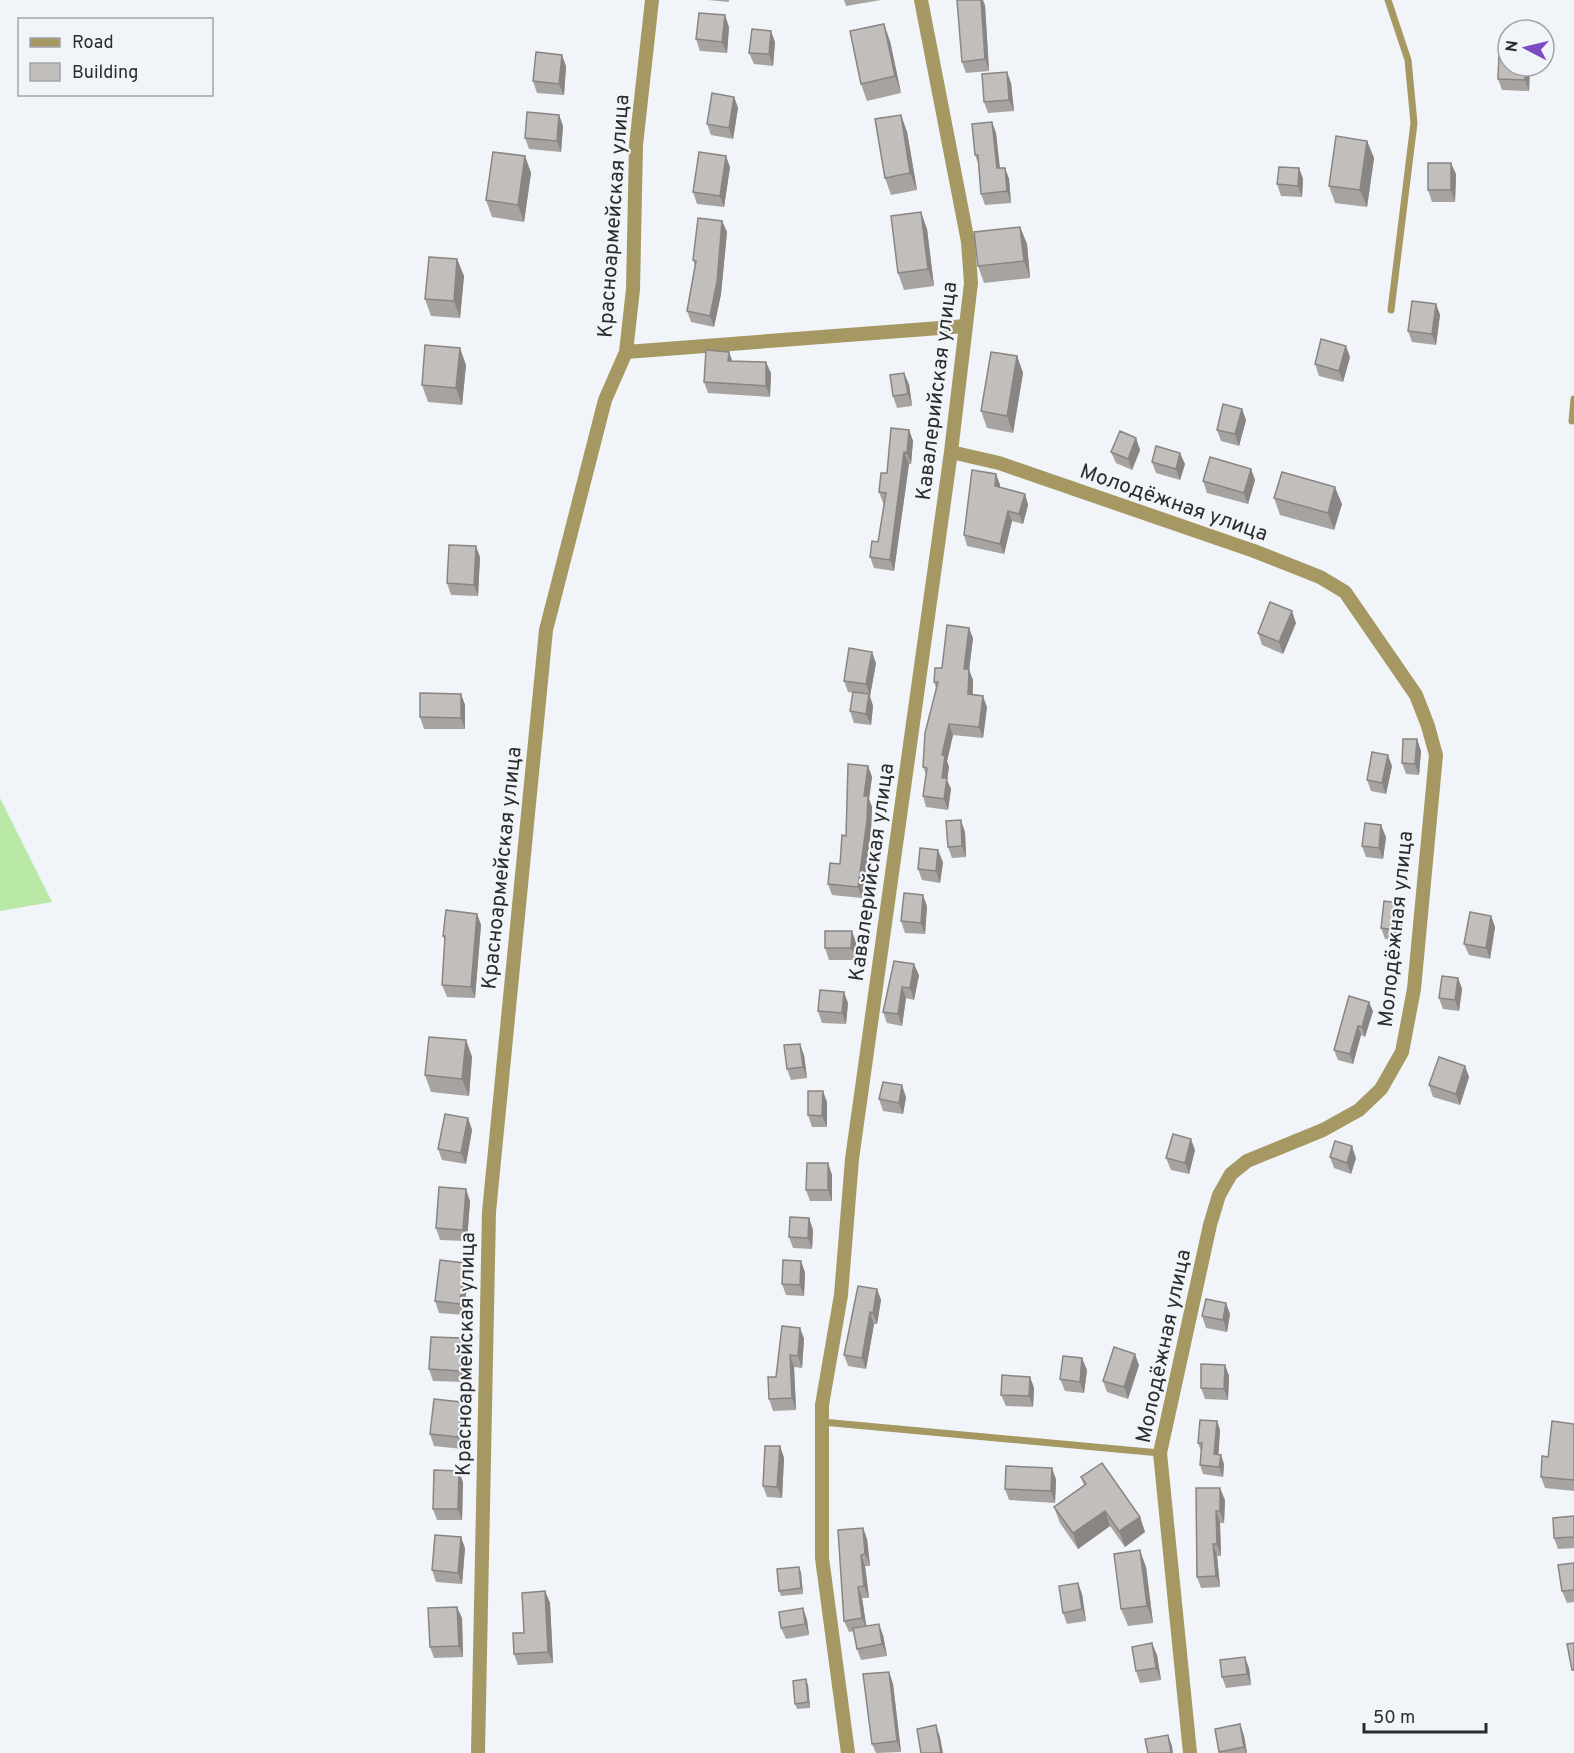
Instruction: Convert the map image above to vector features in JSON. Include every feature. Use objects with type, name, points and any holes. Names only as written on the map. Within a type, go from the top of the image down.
[{"type":"street","name":"Красноармейская улица","points":[[478,1752],[489,1212],[546,630],[605,400],[626,352],[633,289],[636,145],[652,0]]},
{"type":"street","name":"Кавалерийская улица","points":[[848,1753],[822,1558],[822,1405],[842,1295],[852,1159],[951,452],[971,283],[968,242],[921,0]]},
{"type":"street","points":[[626,352],[966,326]]},
{"type":"street","name":"Молодёжная улица","points":[[951,452],[999,463],[1254,551],[1320,577],[1345,592],[1416,695],[1436,756],[1414,989],[1402,1052],[1381,1089],[1359,1110],[1323,1130],[1247,1161],[1231,1174],[1219,1195],[1210,1226],[1160,1453],[1190,1753]]},
{"type":"lane","points":[[1388,0],[1408,60],[1414,123],[1391,310]]},
{"type":"lane","points":[[1572,421],[1574,399]]},
{"type":"lane","points":[[822,1422],[1160,1453]]},
{"type":"green space","points":[[0,798],[52,902],[0,911]]},
{"type":"building","points":[[957,0],[981,0],[985,59],[962,62]]},
{"type":"building","points":[[699,13],[725,15],[722,42],[696,39]]},
{"type":"building","points":[[884,24],[895,76],[861,84],[850,31]]},
{"type":"building","points":[[752,29],[771,31],[769,54],[749,53]]},
{"type":"building","points":[[536,52],[562,55],[559,84],[533,81]]},
{"type":"building","points":[[1007,72],[1009,100],[984,102],[982,74]]},
{"type":"building","points":[[1525,78],[1525,80],[1498,79]]},
{"type":"building","points":[[712,93],[734,97],[729,128],[707,124]]},
{"type":"building","points":[[527,112],[559,115],[557,141],[525,138]]},
{"type":"building","points":[[901,115],[910,173],[885,178],[875,119]]},
{"type":"building","points":[[992,122],[997,168],[1005,168],[1007,191],[981,194],[978,155],[975,155],[972,124]]},
{"type":"building","points":[[1336,136],[1367,141],[1360,190],[1329,186]]},
{"type":"building","points":[[493,152],[525,156],[518,205],[486,200]]},
{"type":"building","points":[[699,152],[726,156],[720,196],[693,192]]},
{"type":"building","points":[[1428,163],[1451,163],[1451,190],[1428,190]]},
{"type":"building","points":[[1279,167],[1299,168],[1298,186],[1277,184]]},
{"type":"building","points":[[921,212],[928,269],[898,273],[891,216]]},
{"type":"building","points":[[698,218],[722,221],[717,282],[710,316],[687,311],[696,261],[693,260]]},
{"type":"building","points":[[1020,227],[1024,261],[978,266],[974,232]]},
{"type":"building","points":[[429,257],[457,259],[454,301],[425,299]]},
{"type":"building","points":[[1412,301],[1436,304],[1432,334],[1408,331]]},
{"type":"building","points":[[1321,339],[1346,346],[1339,371],[1315,364]]},
{"type":"building","points":[[425,345],[460,348],[456,388],[422,385]]},
{"type":"building","points":[[706,350],[729,352],[728,361],[766,362],[766,386],[704,382]]},
{"type":"building","points":[[991,352],[1017,356],[1007,416],[981,411]]},
{"type":"building","points":[[904,373],[908,394],[893,396],[890,375]]},
{"type":"building","points":[[1223,404],[1242,409],[1235,434],[1217,430]]},
{"type":"building","points":[[891,428],[909,430],[890,560],[870,557],[872,541],[878,542],[886,493],[879,492],[881,473],[887,473]]},
{"type":"building","points":[[1120,431],[1136,438],[1128,459],[1111,452]]},
{"type":"building","points":[[1156,446],[1180,453],[1176,469],[1152,462]]},
{"type":"building","points":[[1210,457],[1251,469],[1244,493],[1203,481]]},
{"type":"building","points":[[972,470],[996,474],[995,486],[1025,494],[1019,514],[1008,511],[1000,544],[964,535]]},
{"type":"building","points":[[1282,472],[1335,487],[1328,513],[1274,498]]},
{"type":"building","points":[[449,545],[476,546],[474,585],[447,583]]},
{"type":"building","points":[[1270,602],[1292,611],[1279,642],[1258,633]]},
{"type":"building","points":[[947,625],[969,628],[964,669],[969,669],[968,694],[983,696],[979,727],[949,724],[942,755],[945,756],[942,778],[947,778],[944,799],[923,796],[927,768],[923,767],[925,733],[938,682],[934,682],[935,668],[942,668]]},
{"type":"building","points":[[849,648],[872,652],[866,684],[844,681]]},
{"type":"building","points":[[853,692],[869,694],[866,714],[850,711]]},
{"type":"building","points":[[420,693],[461,694],[461,718],[420,717]]},
{"type":"building","points":[[1403,739],[1417,739],[1415,764],[1402,763]]},
{"type":"building","points":[[1372,752],[1388,755],[1382,783],[1367,780]]},
{"type":"building","points":[[848,764],[868,766],[864,796],[868,796],[867,820],[858,887],[828,884],[830,863],[840,864],[842,835],[846,836]]},
{"type":"building","points":[[961,820],[962,846],[948,847],[946,821]]},
{"type":"building","points":[[1365,823],[1381,825],[1379,848],[1362,846]]},
{"type":"building","points":[[920,848],[938,850],[936,871],[918,869]]},
{"type":"building","points":[[904,893],[923,895],[921,923],[901,921]]},
{"type":"building","points":[[1384,901],[1399,903],[1396,930],[1381,928]]},
{"type":"building","points":[[446,910],[477,914],[471,987],[442,985]]},
{"type":"building","points":[[1470,912],[1491,916],[1486,948],[1464,944]]},
{"type":"building","points":[[825,931],[852,931],[851,948],[825,948]]},
{"type":"building","points":[[894,961],[914,964],[910,988],[902,987],[898,1014],[883,1012]]},
{"type":"building","points":[[1442,976],[1458,978],[1455,1000],[1439,998]]},
{"type":"building","points":[[820,990],[844,992],[842,1013],[818,1011]]},
{"type":"building","points":[[1349,996],[1369,1002],[1362,1027],[1358,1026],[1350,1054],[1334,1050]]},
{"type":"building","points":[[429,1037],[466,1040],[462,1079],[425,1075]]},
{"type":"building","points":[[800,1044],[803,1067],[787,1069],[784,1045]]},
{"type":"building","points":[[1439,1057],[1465,1066],[1456,1094],[1429,1085]]},
{"type":"building","points":[[883,1082],[902,1085],[899,1103],[879,1099]]},
{"type":"building","points":[[808,1091],[823,1091],[822,1116],[808,1115]]},
{"type":"building","points":[[445,1114],[468,1118],[461,1153],[438,1149]]},
{"type":"building","points":[[1173,1134],[1191,1139],[1185,1163],[1166,1158]]},
{"type":"building","points":[[1335,1141],[1352,1146],[1347,1163],[1330,1157]]},
{"type":"building","points":[[807,1163],[828,1163],[828,1190],[806,1190]]},
{"type":"building","points":[[439,1187],[466,1189],[463,1230],[436,1228]]},
{"type":"building","points":[[790,1217],[809,1218],[808,1238],[789,1237]]},
{"type":"building","points":[[440,1260],[464,1263],[460,1304],[435,1301]]},
{"type":"building","points":[[783,1260],[801,1261],[800,1285],[782,1284]]},
{"type":"building","points":[[858,1286],[877,1289],[873,1313],[870,1312],[862,1358],[844,1355]]},
{"type":"building","points":[[1206,1299],[1226,1303],[1223,1320],[1202,1316]]},
{"type":"building","points":[[782,1326],[800,1328],[798,1356],[790,1355],[792,1398],[769,1399],[768,1377],[776,1377]]},
{"type":"building","points":[[431,1337],[461,1338],[460,1371],[429,1369]]},
{"type":"building","points":[[1114,1347],[1135,1354],[1124,1387],[1103,1381]]},
{"type":"building","points":[[1063,1356],[1082,1358],[1080,1382],[1060,1379]]},
{"type":"building","points":[[1201,1364],[1225,1365],[1224,1389],[1201,1388]]},
{"type":"building","points":[[1002,1375],[1030,1377],[1029,1396],[1001,1395]]},
{"type":"building","points":[[434,1399],[461,1402],[458,1437],[430,1434]]},
{"type":"building","points":[[1200,1420],[1217,1421],[1214,1454],[1221,1455],[1219,1467],[1200,1465],[1202,1443],[1198,1443]]},
{"type":"building","points":[[1552,1421],[1574,1424],[1574,1480],[1541,1477],[1542,1456],[1548,1457]]},
{"type":"building","points":[[765,1446],[780,1446],[777,1487],[763,1486]]},
{"type":"building","points":[[1102,1463],[1140,1517],[1119,1531],[1105,1511],[1073,1533],[1054,1507],[1086,1484],[1081,1477]]},
{"type":"building","points":[[1006,1466],[1052,1468],[1051,1491],[1005,1489]]},
{"type":"building","points":[[434,1470],[459,1471],[458,1509],[433,1509]]},
{"type":"building","points":[[1196,1488],[1220,1488],[1220,1511],[1216,1511],[1217,1544],[1213,1544],[1216,1576],[1197,1577]]},
{"type":"building","points":[[1574,1516],[1574,1537],[1554,1538],[1553,1518]]},
{"type":"building","points":[[863,1528],[865,1554],[861,1555],[864,1586],[858,1587],[862,1618],[844,1621],[838,1530]]},
{"type":"building","points":[[435,1535],[461,1537],[458,1573],[432,1570]]},
{"type":"building","points":[[1140,1550],[1147,1606],[1121,1609],[1114,1554]]},
{"type":"building","points":[[1574,1563],[1574,1590],[1562,1591],[1558,1565]]},
{"type":"building","points":[[799,1567],[801,1588],[779,1591],[777,1569]]},
{"type":"building","points":[[1078,1583],[1082,1609],[1063,1613],[1059,1586]]},
{"type":"building","points":[[545,1591],[548,1652],[514,1654],[513,1633],[524,1633],[522,1593]]},
{"type":"building","points":[[457,1607],[459,1646],[430,1647],[428,1608]]},
{"type":"building","points":[[803,1608],[805,1624],[781,1628],[779,1612]]},
{"type":"building","points":[[879,1624],[882,1644],[857,1649],[853,1628]]},
{"type":"building","points":[[1152,1643],[1156,1668],[1136,1671],[1132,1647]]},
{"type":"building","points":[[1574,1643],[1574,1670],[1572,1670],[1567,1644]]},
{"type":"building","points":[[1245,1657],[1247,1674],[1222,1677],[1220,1660]]},
{"type":"building","points":[[889,1672],[897,1741],[872,1744],[863,1674]]},
{"type":"building","points":[[806,1679],[808,1702],[795,1704],[793,1681]]},
{"type":"building","points":[[1240,1724],[1244,1747],[1219,1752],[1215,1729]]},
{"type":"building","points":[[936,1725],[941,1753],[921,1753],[917,1729]]},
{"type":"building","points":[[1168,1735],[1171,1753],[1148,1753],[1145,1739]]}]
